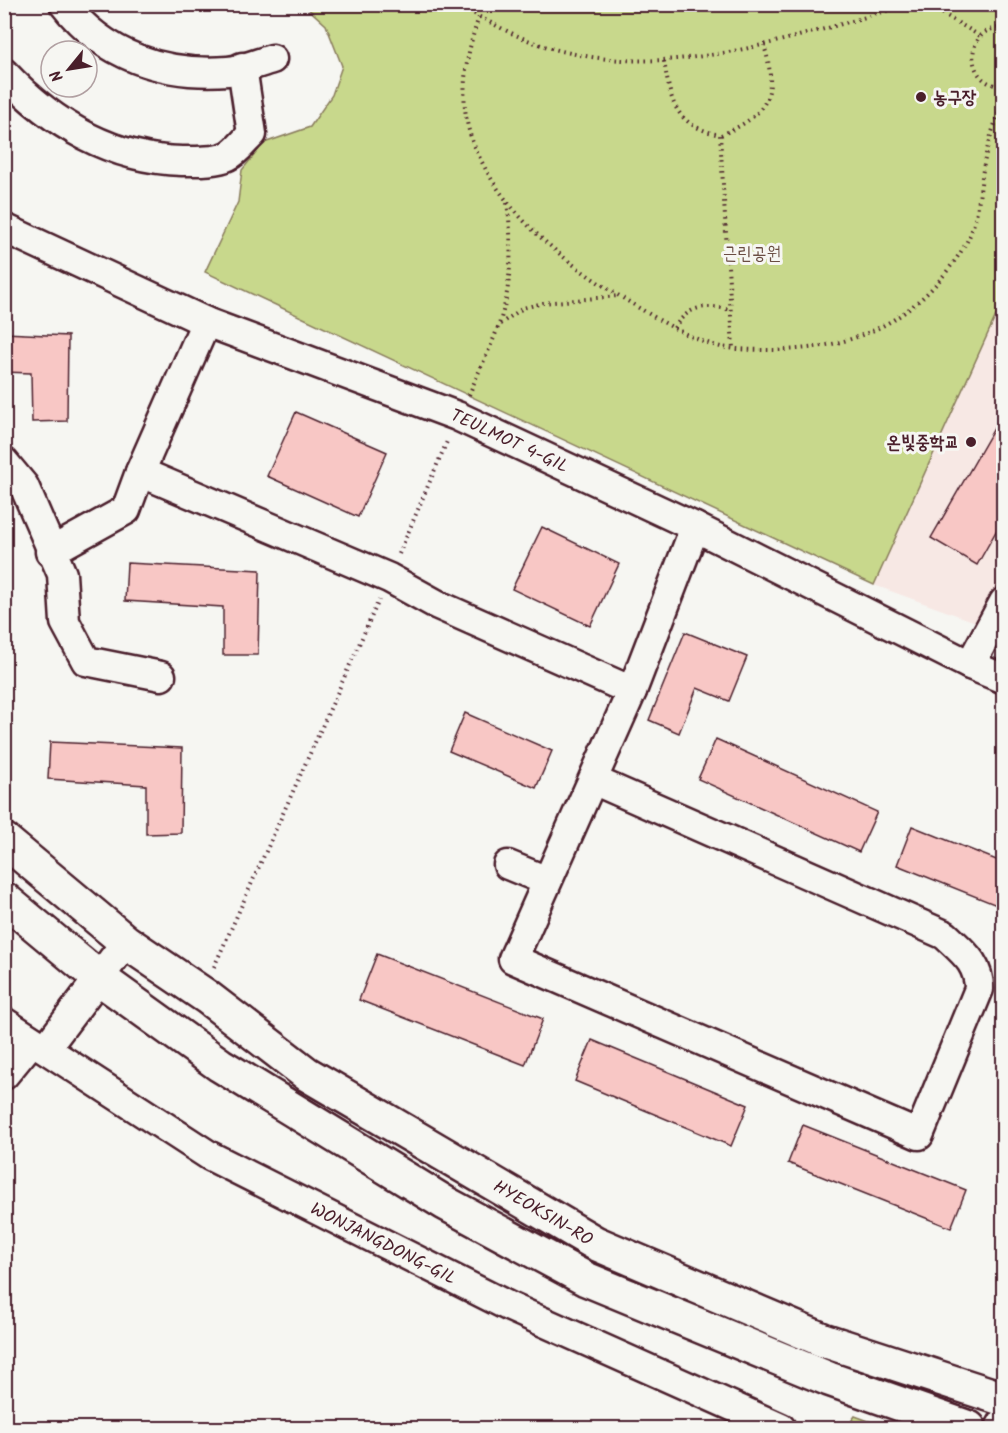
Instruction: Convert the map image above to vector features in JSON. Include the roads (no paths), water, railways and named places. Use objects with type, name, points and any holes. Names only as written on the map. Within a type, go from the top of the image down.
[{"type":"main road","name":"HYEOKSIN-RO","points":[[4,840],[126,942],[207,997],[307,1074],[595,1243],[823,1340],[1004,1399]]},
{"type":"main road","name":"HYEOKSIN-RO","points":[[4,899],[99,978],[220,1065],[445,1203],[586,1279],[829,1379],[969,1428]]},
{"type":"street","points":[[64,4],[91,34],[129,58],[175,69],[229,71],[272,59]]},
{"type":"street","points":[[4,74],[41,108],[66,126],[99,143],[131,156],[197,162],[229,156],[252,134],[242,68]]},
{"type":"street","name":"TEULMOT 4-GIL","points":[[4,228],[206,321],[457,416],[695,527],[970,665],[1004,679]]},
{"type":"street","points":[[50,552],[126,510],[140,472],[206,321]]},
{"type":"street","points":[[4,462],[24,486],[50,552],[62,574],[65,622],[86,662],[160,676]]},
{"type":"street","points":[[140,472],[389,578],[438,604],[632,691]]},
{"type":"street","points":[[593,780],[945,935],[966,954],[979,973],[979,990],[983,1003],[919,1135],[513,959],[632,691],[695,527]]},
{"type":"street","points":[[970,665],[1004,602]]},
{"type":"street","points":[[508,865],[547,881]]},
{"type":"street","points":[[4,1075],[39,1045],[99,978],[126,942]]},
{"type":"street","name":"WONJANGDONG-GIL","points":[[4,1022],[210,1156],[510,1307],[781,1428]]},
{"type":"street","points":[[1000,1428],[1004,1421]]},
{"type":"place","name":"농구장","points":[[921,97]]},
{"type":"place","name":"온빛중학교","points":[[971,442]]},
{"type":"park label","name":"근린공원","points":[[752,253]]}]
